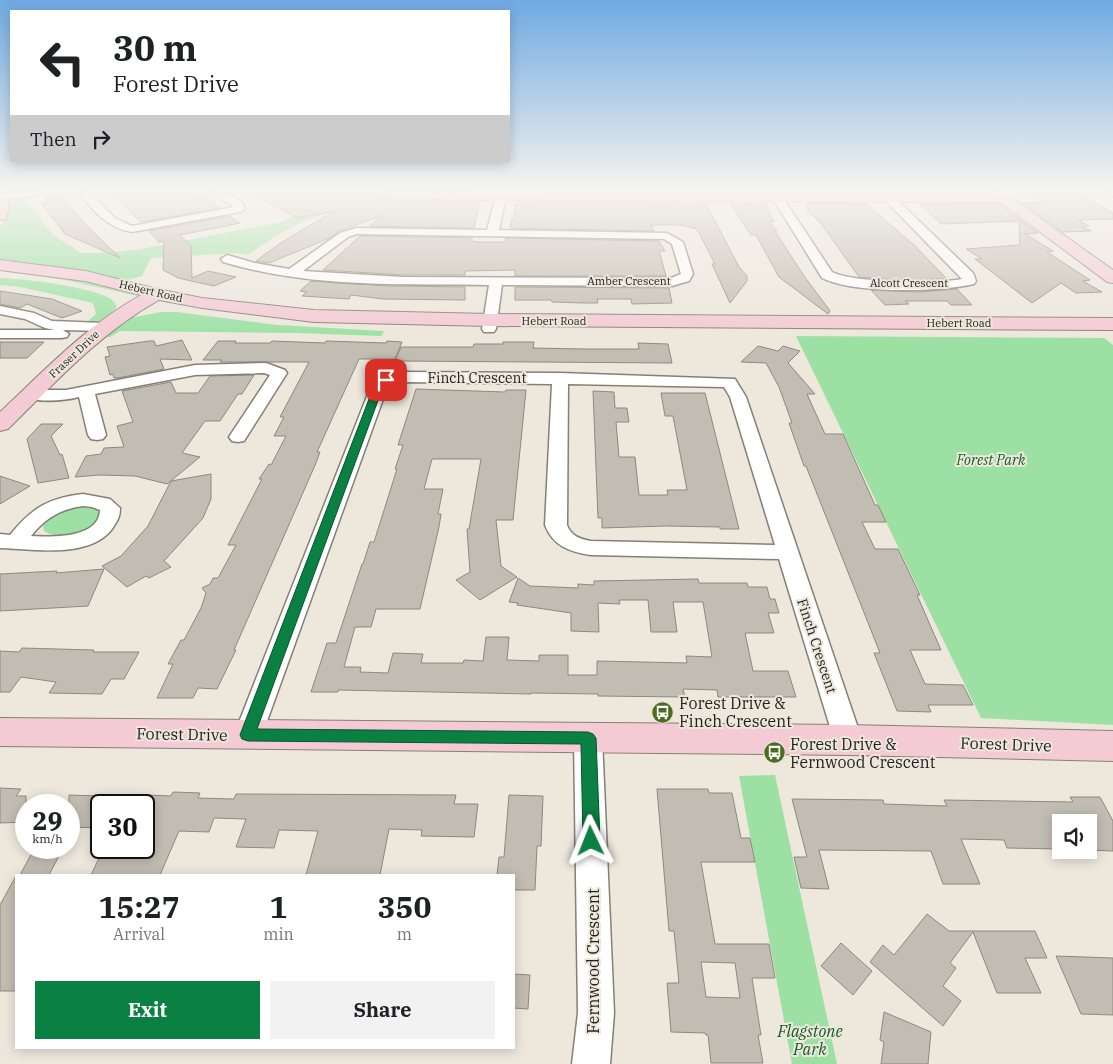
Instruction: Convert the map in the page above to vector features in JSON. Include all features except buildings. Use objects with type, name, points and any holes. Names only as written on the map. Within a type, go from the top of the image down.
[{"type":"main road","points":[[1064,242],[1113,278]]},
{"type":"main road","name":"Hebert Road","points":[[2,270],[86,276],[148,298],[196,312],[243,319],[341,327],[1113,324]]},
{"type":"main road","name":"Hebert Road","points":[[148,298],[314,316],[489,325],[1113,334]]},
{"type":"main road","name":"Fraser Drive","points":[[4,416],[32,394],[102,329],[148,298]]},
{"type":"main road","points":[[102,329],[150,310],[196,312]]},
{"type":"main road","name":"Forest Drive","points":[[0,732],[848,740],[1113,746]]},
{"type":"street","name":"Amber Crescent","points":[[292,273],[335,242]]},
{"type":"street","name":"Amber Crescent","points":[[227,259],[246,266],[292,273],[367,279],[672,282],[687,276],[676,242]]},
{"type":"street","name":"Alcott Crescent","points":[[806,242],[827,275],[833,280],[851,283],[955,284],[969,281],[968,276],[933,242]]},
{"type":"street","points":[[489,325],[496,281]]},
{"type":"street","points":[[0,310],[29,316],[50,325],[102,329]]},
{"type":"street","points":[[0,334],[102,329]]},
{"type":"street","points":[[32,394],[66,395],[195,370],[266,368],[279,373],[238,437]]},
{"type":"street","name":"Finch Crescent","points":[[248,735],[379,386],[386,380],[405,377],[560,378],[730,382],[738,397],[848,740]]},
{"type":"street","points":[[560,378],[556,525],[558,531],[566,540],[591,548],[787,552]]},
{"type":"street","points":[[86,392],[97,435]]},
{"type":"street","name":"Fernwood Crescent","points":[[588,738],[596,1013],[591,1064]]},
{"type":"green space","points":[[0,242],[63,242],[81,253],[136,250],[179,242],[267,242],[247,255],[237,253],[151,258],[142,276],[122,281],[0,261]]},
{"type":"green space","points":[[0,269],[73,277],[135,293],[138,296],[60,279],[0,271]]},
{"type":"green space","points":[[0,278],[40,282],[86,290],[109,298],[117,307],[103,321],[86,323],[96,314],[93,303],[20,287],[0,285]]},
{"type":"green space","points":[[161,312],[177,312],[277,325],[384,331],[381,336],[120,331],[110,337],[99,337],[130,318]]},
{"type":"green space","name":"Forest Park","points":[[796,336],[1104,338],[1113,345],[1113,725],[981,718]]},
{"type":"green space","points":[[78,505],[97,508],[101,512],[93,526],[86,531],[69,536],[60,536],[44,531],[43,526],[46,521],[58,512]]},
{"type":"green space","name":"Flagstone Park","points":[[775,775],[837,1064],[792,1064],[739,776]]},
{"type":"place","name":"Forest Drive & Finch Crescent","points":[[663,712]]},
{"type":"place","name":"Forest Drive & Fernwood Crescent","points":[[774,753]]},
{"type":"route","points":[[386,380],[379,386],[248,735],[588,738],[591,841]]}]
